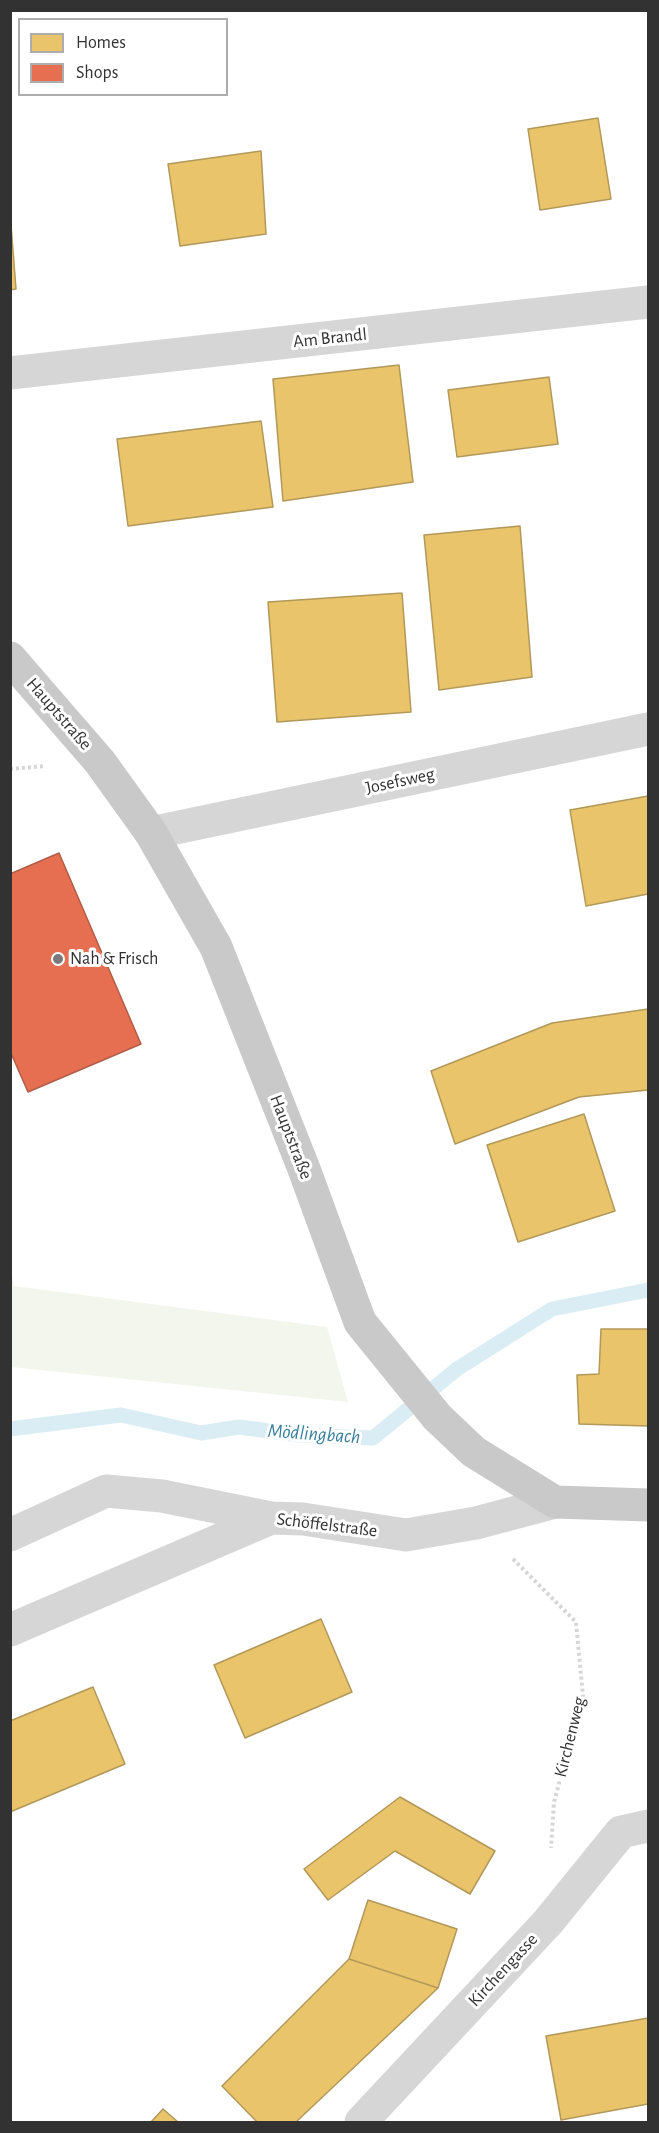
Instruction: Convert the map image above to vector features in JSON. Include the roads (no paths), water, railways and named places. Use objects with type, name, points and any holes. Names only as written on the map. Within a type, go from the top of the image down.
[{"type":"main road","name":"Hauptstraße","points":[[10,658],[100,762],[151,833],[216,947],[304,1169],[360,1322],[436,1417],[474,1452],[555,1502],[648,1505]]},
{"type":"street","name":"Am Brandl","points":[[10,373],[648,302]]},
{"type":"street","name":"Josefsweg","points":[[151,833],[648,729]]},
{"type":"street","points":[[10,1534],[106,1491],[162,1497],[271,1518]]},
{"type":"street","name":"Schöffelstraße","points":[[10,1630],[271,1518],[303,1519],[406,1535],[476,1523],[555,1502]]},
{"type":"street","name":"Kirchengasse","points":[[361,2122],[548,1922],[621,1832],[648,1826]]},
{"type":"waterway","name":"Mödlingbach","points":[[10,1429],[121,1415],[201,1433],[239,1427],[299,1435],[373,1438],[457,1369],[552,1309],[648,1290]]},
{"type":"place","name":"Nah & Frisch","points":[[58,959]]}]
